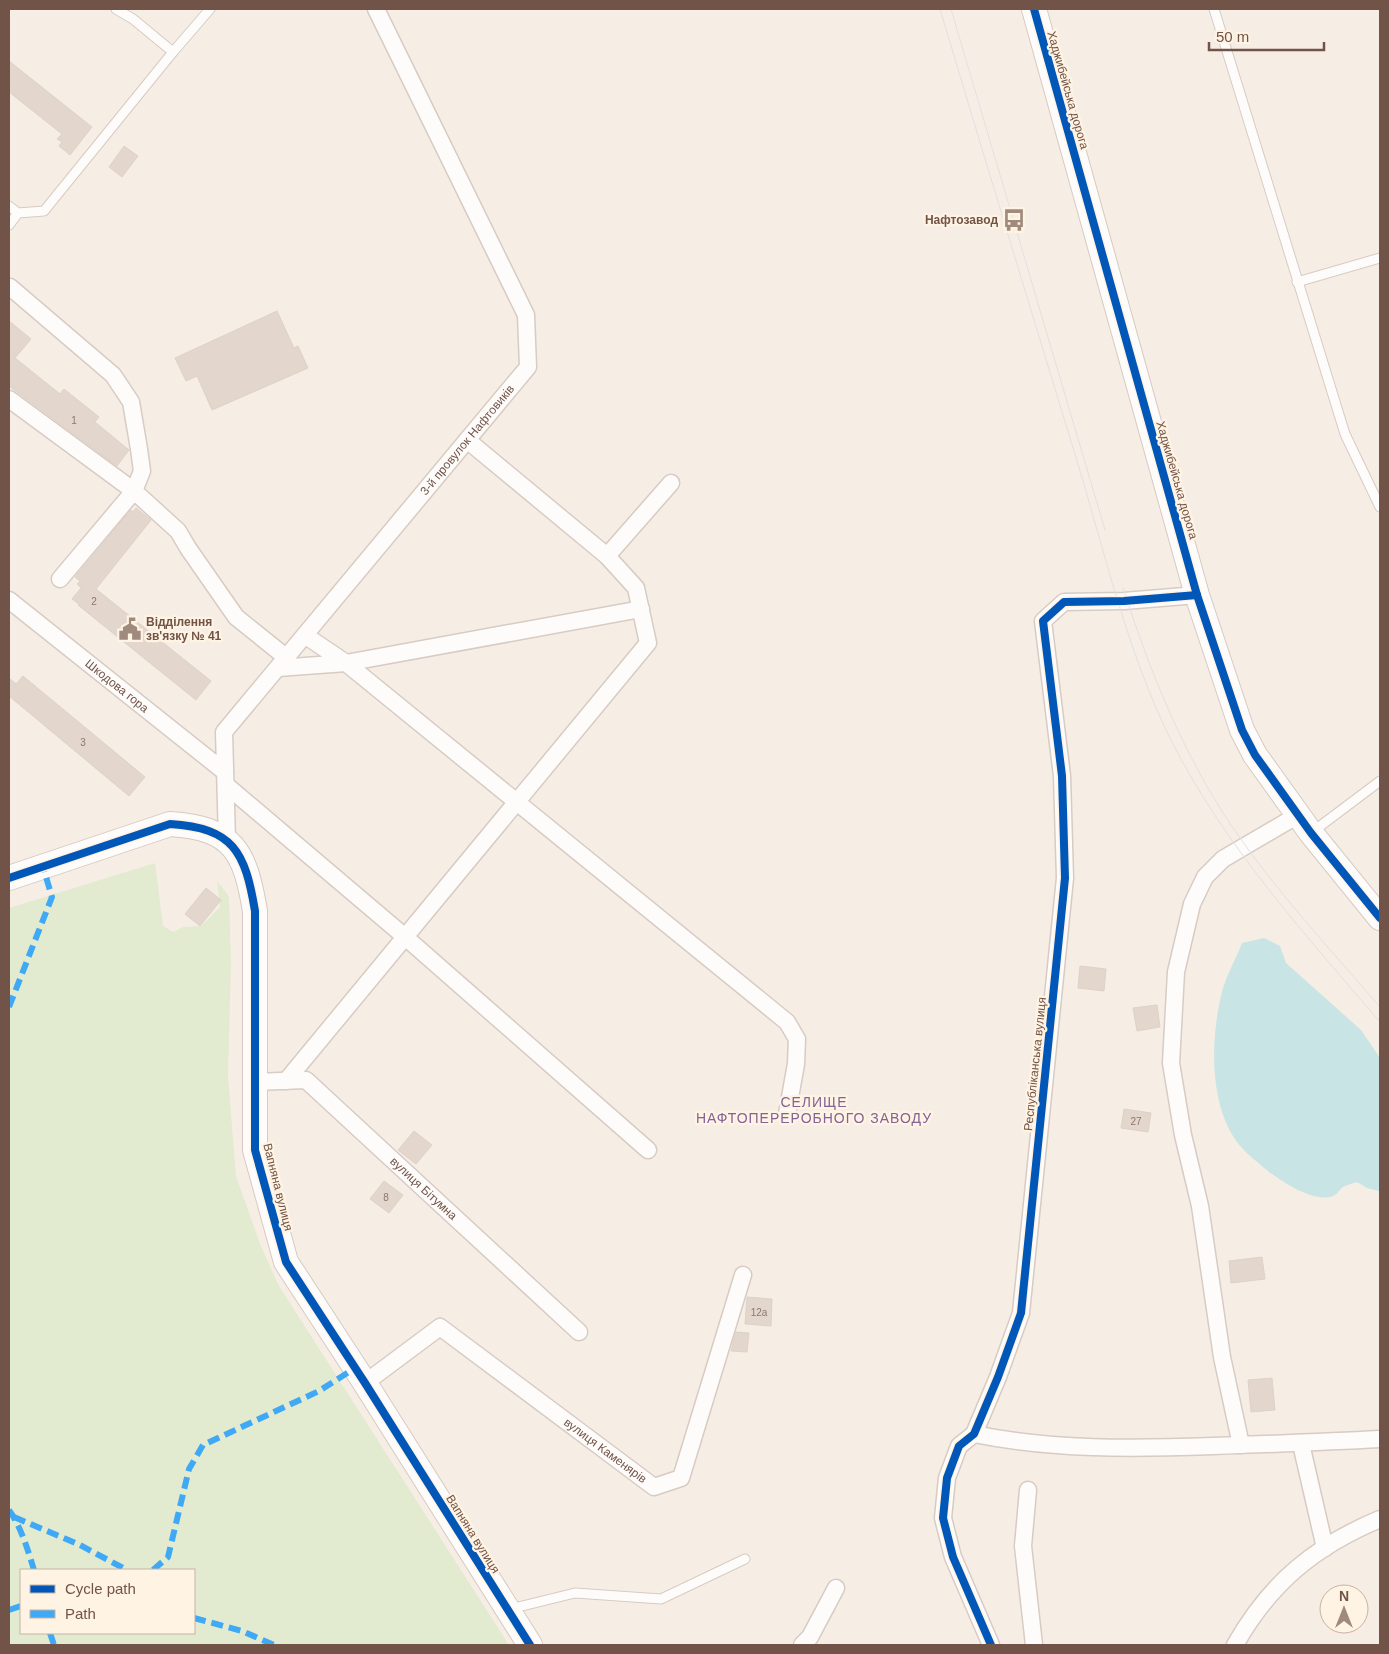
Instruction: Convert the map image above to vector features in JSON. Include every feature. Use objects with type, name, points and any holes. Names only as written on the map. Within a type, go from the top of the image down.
[{"type":"street","name":"3-й провулок Нафтовиків","points":[[227,841],[224,732],[306,636],[528,367],[526,315],[376,9]]},
{"type":"street","name":"Хаджибейська дорога","points":[[1034,9],[1197,595],[1242,730],[1255,755],[1304,824],[1380,918]]},
{"type":"street","points":[[10,287],[113,375],[131,402],[142,472],[134,491],[60,579]]},
{"type":"street","points":[[9,400],[134,491],[178,531],[236,617],[283,663],[346,663],[640,610]]},
{"type":"street","points":[[286,1081],[648,643],[636,588],[607,556],[466,440]]},
{"type":"street","points":[[607,556],[671,484]]},
{"type":"street","name":"Республіканська вулиця","points":[[991,1645],[953,1557],[943,1518],[947,1478],[959,1446],[974,1434],[998,1377],[1021,1313],[1065,878],[1062,776],[1043,621],[1064,602],[1124,601],[1197,595]]},
{"type":"street","name":"Шкодова гора","points":[[9,600],[226,778],[648,1150]]},
{"type":"street","points":[[306,636],[346,663],[787,1022],[797,1039],[796,1064],[787,1114]]},
{"type":"street","name":"Вапняна вулиця","points":[[9,878],[170,824],[192,825],[216,833],[227,841],[241,857],[250,878],[255,911],[255,1150],[286,1262],[365,1382],[505,1611],[530,1645]]},
{"type":"street","points":[[1241,1445],[1222,1357],[1200,1206],[1183,1135],[1171,1063],[1176,972],[1192,904],[1205,877],[1223,859],[1304,824]]},
{"type":"street","name":"вулиця Бітумна","points":[[255,1082],[306,1080],[579,1332]]},
{"type":"street","name":"вулиця Каменярів","points":[[365,1382],[440,1327],[654,1487],[680,1478],[743,1275]]},
{"type":"street","points":[[974,1434],[1074,1447],[1159,1448],[1302,1444],[1380,1438]]},
{"type":"street","points":[[1302,1444],[1325,1548]]},
{"type":"street","points":[[1028,1490],[1023,1546],[1034,1645]]},
{"type":"street","points":[[1235,1645],[1251,1616],[1273,1589],[1346,1534],[1380,1519]]},
{"type":"street","points":[[802,1645],[810,1637],[836,1588]]},
{"type":"lane","points":[[116,9],[133,19],[173,52]]},
{"type":"lane","points":[[9,206],[18,213],[44,211],[210,9]]},
{"type":"lane","points":[[1214,9],[1345,434],[1380,506]]},
{"type":"lane","points":[[9,225],[18,213]]},
{"type":"lane","points":[[1297,282],[1380,258]]},
{"type":"lane","points":[[1304,824],[1380,781]]},
{"type":"lane","points":[[505,1611],[575,1593],[661,1599],[745,1559]]},
{"type":"green space","points":[[155,863],[163,926],[173,932],[183,927],[201,926],[220,907],[217,881],[229,896],[231,963],[228,1077],[236,1176],[260,1244],[279,1286],[509,1645],[9,1645],[9,908]]},
{"type":"water","points":[[1264,938],[1280,946],[1286,963],[1361,1030],[1380,1058],[1379,1191],[1367,1188],[1357,1182],[1343,1187],[1335,1195],[1327,1197],[1318,1197],[1297,1190],[1269,1172],[1245,1152],[1232,1134],[1223,1115],[1215,1074],[1214,1052],[1215,1031],[1222,992],[1242,943]]},
{"type":"building","points":[[9,61],[92,127],[70,155],[59,146],[62,142],[57,139],[62,134],[9,92]]},
{"type":"building","points":[[124,146],[138,156],[122,177],[109,167]]},
{"type":"building","points":[[277,311],[294,348],[298,346],[308,368],[212,410],[197,376],[186,381],[175,358]]},
{"type":"building","points":[[9,321],[31,339],[15,358],[60,394],[64,389],[99,417],[95,422],[129,450],[117,466],[9,386]]},
{"type":"building","points":[[136,508],[151,520],[96,589],[211,681],[196,700],[72,599],[81,588],[77,584],[80,581],[75,577],[131,510],[133,512]]},
{"type":"building","points":[[23,676],[145,777],[129,796],[9,696],[9,678],[16,684]]},
{"type":"building","points":[[206,888],[221,900],[200,926],[185,914]]},
{"type":"building","points":[[1080,966],[1106,969],[1104,991],[1078,988]]},
{"type":"building","points":[[1157,1005],[1160,1027],[1137,1031],[1133,1008]]},
{"type":"building","points":[[1124,1109],[1151,1113],[1148,1132],[1121,1128]]},
{"type":"building","points":[[414,1131],[432,1145],[416,1164],[398,1150]]},
{"type":"building","points":[[384,1181],[403,1195],[389,1213],[370,1199]]},
{"type":"building","points":[[1262,1257],[1265,1279],[1231,1283],[1229,1261]]},
{"type":"building","points":[[747,1297],[772,1299],[771,1326],[745,1324]]},
{"type":"building","points":[[736,1332],[749,1333],[747,1352],[731,1351]]},
{"type":"building","points":[[1272,1378],[1275,1410],[1251,1412],[1248,1380]]},
{"type":"tram line","points":[[940,9],[1118,601],[1141,671],[1155,705],[1191,777],[1239,851],[1294,921],[1380,1022]]},
{"type":"tram line","points":[[951,9],[1105,530]]},
{"type":"tram line","points":[[1123,588],[1156,680],[1182,740],[1213,797],[1266,873],[1380,1007]]},
{"type":"marked path","points":[[9,1007],[52,897],[43,867]]},
{"type":"marked path","points":[[154,1569],[168,1557],[189,1469],[203,1445],[319,1391],[355,1368]]},
{"type":"marked path","points":[[9,1510],[21,1531],[34,1569]]},
{"type":"marked path","points":[[14,1517],[78,1544],[125,1569]]},
{"type":"marked path","points":[[9,1610],[20,1606]]},
{"type":"marked path","points":[[195,1618],[242,1631],[274,1645]]},
{"type":"marked path","points":[[50,1634],[54,1645]]},
{"type":"cycle path","points":[[1034,9],[1197,595],[1242,730],[1255,755],[1311,833],[1380,918]]},
{"type":"cycle path","points":[[991,1645],[953,1557],[943,1518],[947,1478],[959,1446],[974,1434],[998,1377],[1021,1313],[1065,878],[1062,776],[1043,621],[1064,602],[1124,601],[1197,595]]},
{"type":"cycle path","points":[[9,878],[170,824],[192,826],[209,831],[233,847],[241,859],[246,873],[255,911],[255,1150],[286,1262],[365,1383],[530,1645]]},
{"type":"place","name":"Нафтозавод","points":[[1014,220]]},
{"type":"place","name":"Відділення зв'язку № 41","points":[[130,629]]},
{"type":"district","name":"СЕЛИЩЕ НАФТОПЕРЕРОБНОГО ЗАВОДУ","points":[[814,1110]]}]
